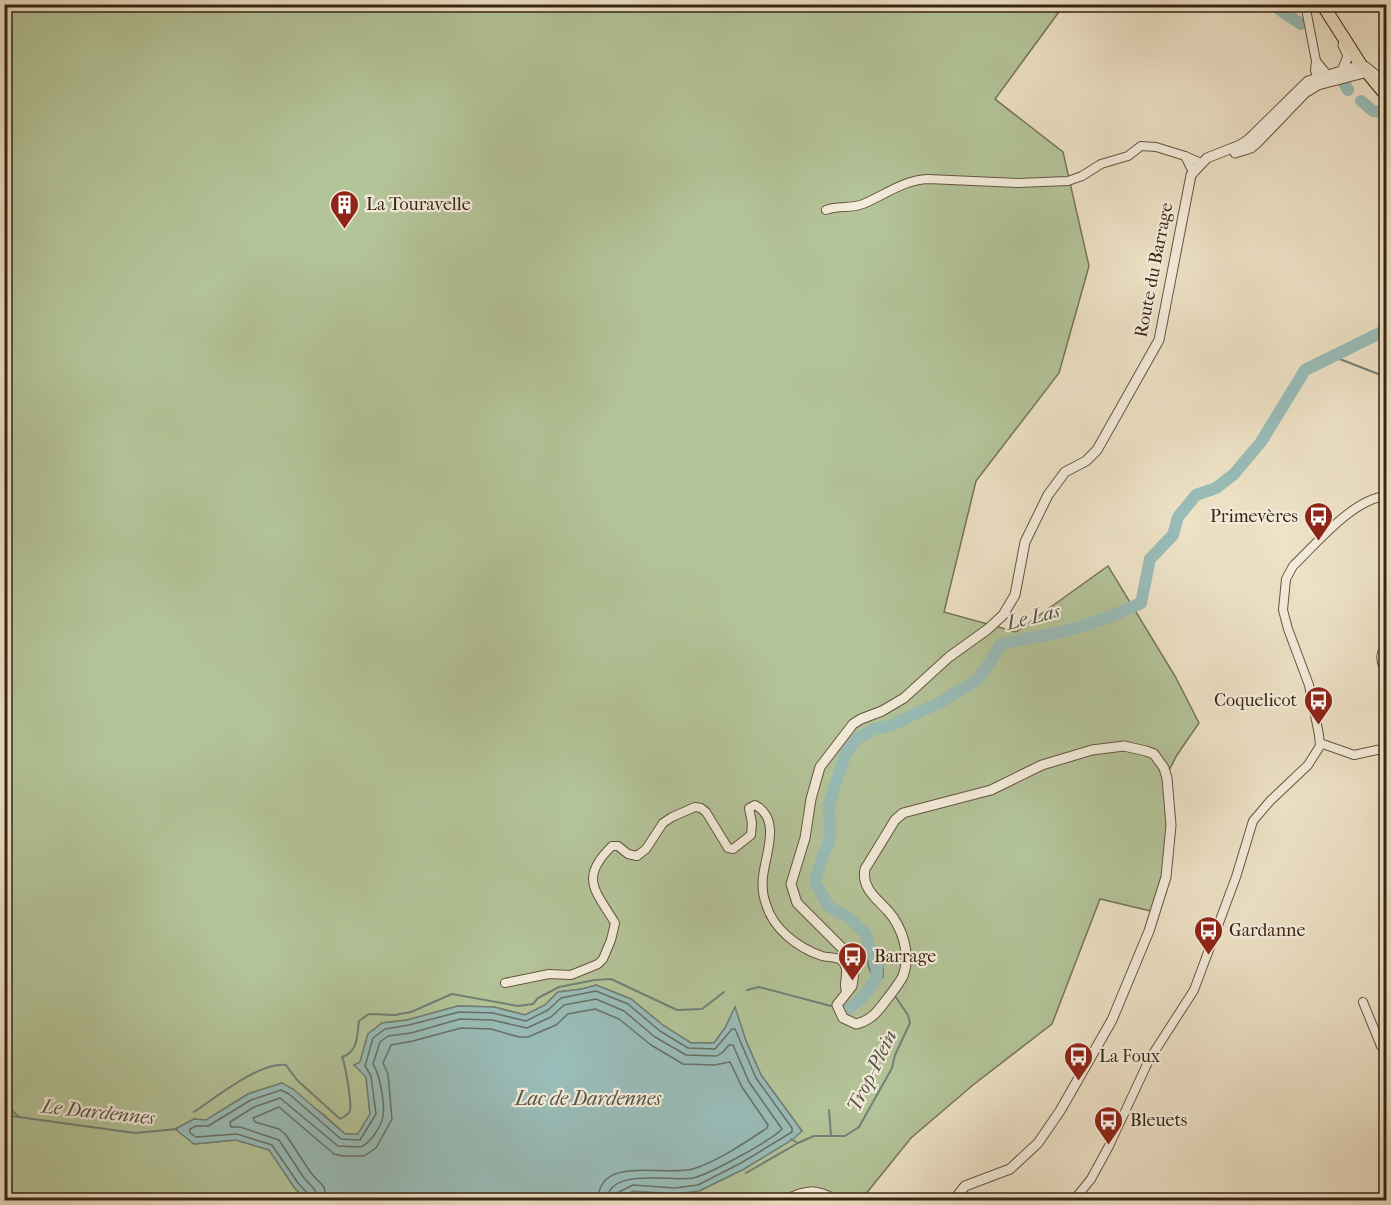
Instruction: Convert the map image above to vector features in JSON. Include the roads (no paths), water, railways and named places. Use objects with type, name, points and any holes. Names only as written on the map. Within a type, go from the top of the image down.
[{"type":"main road","points":[[1325,7],[1344,27],[1385,88]]},
{"type":"main road","points":[[1325,7],[1364,68],[1385,88]]},
{"type":"street","points":[[1305,4],[1318,81]]},
{"type":"street","points":[[1325,7],[1347,53],[1347,61],[1342,71]]},
{"type":"street","points":[[1344,27],[1364,68]]},
{"type":"street","points":[[1316,61],[1330,78]]},
{"type":"street","name":"Route du Barrage","points":[[1330,78],[1342,71],[1364,68]]},
{"type":"street","name":"Route du Barrage","points":[[954,1200],[961,1189],[969,1183],[999,1175],[1010,1169],[1038,1143],[1060,1111],[1112,1020],[1149,931],[1166,877],[1170,839],[1167,778],[1158,759],[1146,751],[1124,746],[1092,750],[1042,765],[991,790],[914,809],[900,815],[866,869],[864,878],[868,890],[889,912],[899,929],[906,950],[906,965],[901,980],[874,1016],[863,1023],[856,1024],[848,1021],[838,1010],[838,1002],[848,993],[853,982],[852,961],[846,952],[799,906],[792,888],[792,878],[802,848],[811,799],[820,767],[853,724],[904,698],[949,657],[993,624],[1010,605],[1017,590],[1025,542],[1048,495],[1065,472],[1086,461],[1097,450],[1159,340],[1181,220],[1193,172],[1210,156],[1240,145],[1249,139],[1308,81],[1318,81],[1364,68]]},
{"type":"street","points":[[826,210],[861,205],[914,180],[1018,183],[1068,181],[1101,164],[1128,156],[1141,146],[1156,147],[1201,163]]},
{"type":"street","points":[[1185,156],[1193,172]]},
{"type":"street","points":[[1074,1200],[1091,1179],[1109,1146],[1149,1060],[1194,990],[1236,877],[1253,821],[1270,801],[1308,765],[1320,743],[1309,685],[1284,618],[1283,601],[1286,579],[1293,566],[1354,508],[1371,499],[1386,495]]},
{"type":"street","points":[[1386,648],[1381,658],[1386,674]]},
{"type":"street","points":[[1320,743],[1354,755],[1386,747]]},
{"type":"street","points":[[505,982],[549,974],[571,975],[598,964],[603,959],[615,923],[592,881],[596,865],[612,846],[618,846],[628,854],[637,855],[646,849],[663,824],[672,816],[695,807],[706,812],[728,848],[733,849],[751,834],[752,823],[749,808],[755,805],[765,816],[771,832],[762,878],[764,898],[770,915],[790,939],[822,956],[843,961],[846,971],[845,989],[848,993]]},
{"type":"street","points":[[1362,1002],[1381,1046],[1386,1049]]},
{"type":"street","points":[[784,1200],[810,1190],[837,1200]]},
{"type":"water","points":[[872,953],[882,963],[883,977],[880,979],[876,979],[869,968],[868,959]]},
{"type":"water","name":"Lac de Dardennes","points":[[596,985],[631,999],[664,1026],[691,1043],[714,1043],[725,1028],[735,1007],[746,1041],[761,1075],[802,1131],[792,1140],[744,1169],[699,1191],[675,1194],[633,1191],[616,1200],[306,1200],[294,1187],[269,1150],[236,1140],[194,1144],[175,1129],[194,1119],[206,1120],[248,1094],[282,1083],[293,1089],[345,1134],[358,1134],[370,1114],[366,1077],[354,1065],[360,1062],[368,1034],[382,1023],[407,1020],[458,1006],[494,1007],[525,1015],[545,1005],[558,992]]},
{"type":"waterway","points":[[1275,4],[1301,24]]},
{"type":"waterway","points":[[1344,83],[1348,90]]},
{"type":"waterway","points":[[1361,101],[1373,111],[1386,113]]},
{"type":"waterway","name":"Le Las","points":[[846,1011],[864,996],[876,979],[877,967],[865,933],[848,917],[829,907],[815,882],[830,839],[829,803],[846,753],[858,738],[874,729],[889,726],[939,703],[977,680],[1000,645],[1075,628],[1104,619],[1141,603],[1150,559],[1173,535],[1178,517],[1196,495],[1216,488],[1234,474],[1261,442],[1305,370],[1386,330]]},
{"type":"waterway","points":[[1332,356],[1386,377]]},
{"type":"waterway","points":[[194,1112],[251,1074],[276,1065],[286,1065],[297,1080],[340,1119],[350,1110],[348,1084],[342,1057],[354,1047],[359,1021],[369,1014],[395,1015],[411,1012],[452,994],[518,1006],[533,1004],[538,998],[559,987],[611,979],[677,1010],[702,1009],[724,992]]},
{"type":"waterway","points":[[747,990],[759,987],[831,1006]]},
{"type":"waterway","name":"Trop-Plein","points":[[791,1139],[798,1143],[814,1136],[845,1136],[859,1127],[892,1068],[895,1055],[910,1023],[908,1015],[895,996]]},
{"type":"waterway","points":[[4,1104],[18,1116]]},
{"type":"waterway","points":[[829,1110],[831,1136]]},
{"type":"waterway","name":"Le Dardennes","points":[[4,1115],[135,1133],[177,1129]]},
{"type":"waterway","name":"Trop-Plein","points":[[746,1173],[798,1143]]},
{"type":"place","name":"La Touravelle","points":[[345,230]]},
{"type":"place","name":"Primevères","points":[[1319,542]]},
{"type":"place","name":"Coquelicot","points":[[1318,726]]},
{"type":"place","name":"Gardanne","points":[[1208,956]]},
{"type":"place","name":"Barrage","points":[[853,982]]},
{"type":"place","name":"La Foux","points":[[1078,1082]]},
{"type":"place","name":"Bleuets","points":[[1109,1146]]}]
